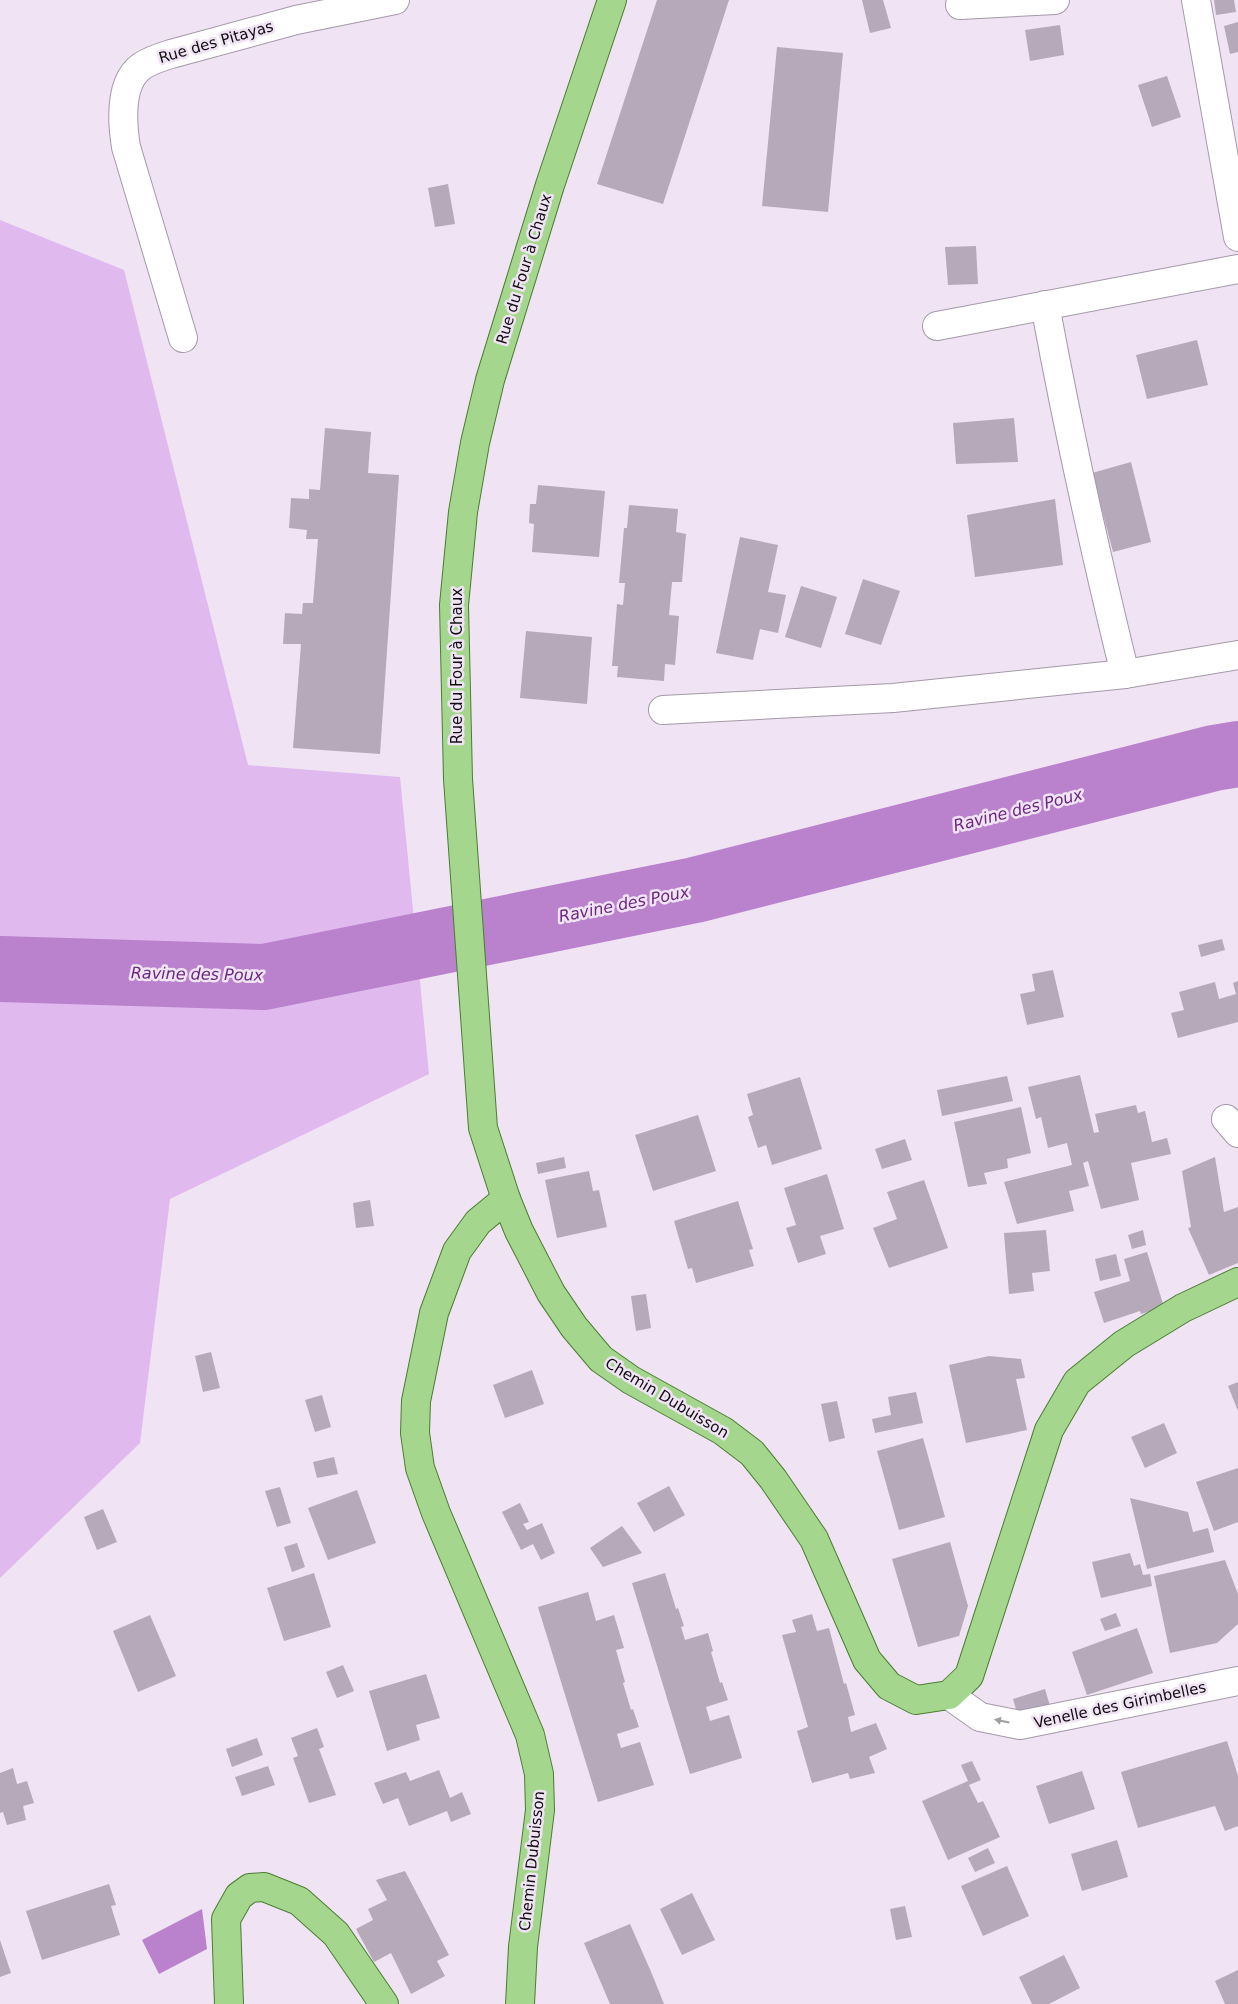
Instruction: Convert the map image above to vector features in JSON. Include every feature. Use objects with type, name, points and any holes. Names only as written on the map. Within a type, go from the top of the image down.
[{"type":"main road","name":"Rue du Four à Chaux","points":[[506,1199],[482,1128],[458,779],[454,606],[463,512],[481,414],[544,204],[612,0]]},
{"type":"main road","name":"Chemin Dubuisson","points":[[520,2004],[523,1947],[540,1810],[539,1774],[530,1735],[436,1513],[420,1468],[415,1433],[416,1401],[434,1312],[457,1252],[478,1222],[506,1199],[551,1293],[574,1327],[602,1359],[632,1380],[723,1431],[752,1453],[773,1479],[814,1539],[867,1660],[889,1686],[916,1700],[949,1695]]},
{"type":"main road","points":[[949,1695],[969,1676],[1049,1430],[1077,1382],[1132,1339],[1183,1308],[1238,1282]]},
{"type":"main road","points":[[229,2004],[226,1919],[239,1896],[250,1888],[264,1887],[299,1901],[336,1934],[384,2004]]},
{"type":"street","name":"Rue des Pitayas","points":[[183,338],[126,146],[124,133],[125,96],[130,79],[140,67],[152,60],[290,10],[396,0]]},
{"type":"street","points":[[960,5],[1055,0]]},
{"type":"street","points":[[1196,0],[1238,237]]},
{"type":"street","points":[[937,326],[1238,269]]},
{"type":"street","points":[[1045,305],[1075,452],[1125,674]]},
{"type":"street","points":[[663,710],[893,698],[1125,674],[1238,655]]},
{"type":"street","name":"Venelle des Girimbelles","points":[[949,1695],[980,1717],[1020,1725],[1238,1680]]},
{"type":"shaded area","points":[[0,220],[124,270],[248,765],[400,777],[429,1074],[170,1199],[140,1443],[0,1578]]},
{"type":"shaded area","points":[[202,1909],[207,1949],[159,1974],[142,1940]]},
{"type":"building","points":[[657,0],[729,0],[663,204],[597,184]]},
{"type":"building","points":[[862,0],[883,0],[891,28],[870,33]]},
{"type":"building","points":[[1214,0],[1234,0],[1236,12],[1216,15]]},
{"type":"building","points":[[1238,22],[1238,52],[1230,54],[1224,26]]},
{"type":"building","points":[[1060,25],[1064,55],[1030,61],[1025,30]]},
{"type":"building","points":[[777,47],[843,53],[828,212],[762,206]]},
{"type":"building","points":[[1167,76],[1181,117],[1152,127],[1138,85]]},
{"type":"building","points":[[448,184],[455,224],[435,227],[428,188]]},
{"type":"building","points":[[976,246],[978,284],[948,285],[945,247]]},
{"type":"building","points":[[1197,340],[1208,385],[1147,399],[1136,355]]},
{"type":"building","points":[[1014,418],[1018,462],[956,464],[953,423]]},
{"type":"building","points":[[325,428],[371,432],[368,473],[399,475],[380,754],[293,748],[301,644],[283,644],[285,613],[302,614],[303,603],[313,603],[318,539],[306,539],[307,530],[289,528],[291,498],[309,499],[309,489],[320,490]]},
{"type":"building","points":[[1131,462],[1151,542],[1113,552],[1092,473]]},
{"type":"building","points":[[538,485],[605,491],[599,557],[532,552],[534,524],[529,523],[530,504],[536,504]]},
{"type":"building","points":[[1055,499],[1063,565],[975,577],[967,515]]},
{"type":"building","points":[[629,505],[678,509],[676,532],[686,534],[682,582],[672,582],[669,615],[679,616],[675,665],[665,664],[664,681],[617,677],[618,666],[612,666],[617,604],[623,605],[625,583],[619,583],[624,528],[627,528]]},
{"type":"building","points":[[740,537],[778,545],[768,592],[786,595],[778,633],[760,629],[753,660],[716,653]]},
{"type":"building","points":[[863,579],[900,591],[881,645],[845,634]]},
{"type":"building","points":[[801,586],[837,597],[821,648],[785,637]]},
{"type":"building","points":[[526,631],[592,637],[587,704],[520,698]]},
{"type":"building","points":[[1222,939],[1225,950],[1201,957],[1198,945]]},
{"type":"building","points":[[1053,970],[1064,1017],[1027,1025],[1020,994],[1035,991],[1032,974]]},
{"type":"building","points":[[1238,981],[1238,1022],[1178,1038],[1171,1013],[1184,1010],[1179,992],[1215,982],[1219,999],[1236,994],[1233,983]]},
{"type":"building","points":[[1080,1075],[1094,1133],[1099,1132],[1095,1114],[1136,1105],[1138,1113],[1145,1111],[1152,1142],[1167,1138],[1171,1154],[1131,1163],[1139,1200],[1101,1209],[1088,1161],[1083,1163],[1089,1186],[1069,1191],[1074,1211],[1017,1224],[1004,1182],[1072,1165],[1067,1143],[1048,1148],[1041,1117],[1036,1119],[1028,1087]]},
{"type":"building","points":[[1007,1076],[1013,1101],[942,1116],[937,1090]]},
{"type":"building","points":[[800,1077],[822,1149],[772,1165],[766,1145],[758,1148],[748,1117],[753,1115],[747,1094]]},
{"type":"building","points":[[1021,1107],[1031,1153],[1007,1159],[1008,1168],[984,1173],[987,1184],[968,1187],[954,1122]]},
{"type":"building","points":[[698,1115],[716,1171],[653,1191],[635,1135]]},
{"type":"building","points":[[905,1139],[912,1160],[882,1169],[875,1149]]},
{"type":"building","points":[[564,1157],[566,1168],[538,1174],[536,1163]]},
{"type":"building","points":[[1215,1157],[1224,1212],[1238,1207],[1238,1263],[1209,1275],[1188,1228],[1191,1227],[1182,1171]]},
{"type":"building","points":[[589,1171],[593,1191],[599,1190],[607,1227],[557,1238],[545,1180]]},
{"type":"building","points":[[827,1174],[844,1229],[820,1236],[826,1254],[798,1263],[786,1228],[796,1225],[784,1188]]},
{"type":"building","points":[[924,1180],[948,1248],[889,1268],[873,1228],[897,1219],[887,1192]]},
{"type":"building","points":[[370,1200],[374,1226],[356,1228],[353,1203]]},
{"type":"building","points":[[738,1201],[753,1249],[749,1250],[754,1266],[696,1283],[692,1268],[688,1269],[674,1221]]},
{"type":"building","points":[[1046,1230],[1050,1271],[1032,1273],[1034,1291],[1009,1294],[1004,1233]]},
{"type":"building","points":[[1143,1230],[1146,1245],[1132,1249],[1128,1235]]},
{"type":"building","points":[[1147,1252],[1164,1307],[1141,1314],[1140,1311],[1104,1323],[1094,1292],[1130,1281],[1124,1259]]},
{"type":"building","points":[[1116,1254],[1121,1276],[1100,1281],[1095,1259]]},
{"type":"building","points":[[646,1294],[651,1328],[636,1331],[631,1296]]},
{"type":"building","points":[[211,1352],[220,1388],[203,1392],[195,1356]]},
{"type":"building","points":[[989,1356],[1021,1359],[1025,1378],[1016,1379],[1027,1430],[966,1443],[949,1365]]},
{"type":"building","points":[[532,1370],[544,1404],[505,1418],[493,1385]]},
{"type":"building","points":[[1238,1382],[1238,1411],[1228,1386]]},
{"type":"building","points":[[916,1392],[923,1423],[875,1433],[872,1419],[891,1415],[888,1397]]},
{"type":"building","points":[[322,1395],[331,1427],[315,1432],[305,1400]]},
{"type":"building","points":[[837,1401],[845,1438],[829,1442],[821,1404]]},
{"type":"building","points":[[1164,1423],[1177,1453],[1145,1468],[1131,1437]]},
{"type":"building","points":[[923,1438],[945,1517],[899,1530],[877,1451]]},
{"type":"building","points":[[334,1457],[338,1474],[317,1478],[313,1462]]},
{"type":"building","points":[[1238,1468],[1238,1522],[1214,1531],[1196,1482]]},
{"type":"building","points":[[669,1486],[685,1515],[654,1532],[637,1503]]},
{"type":"building","points":[[280,1487],[291,1523],[277,1527],[265,1491]]},
{"type":"building","points":[[357,1490],[376,1543],[328,1560],[308,1508]]},
{"type":"building","points":[[1130,1498],[1188,1512],[1193,1532],[1208,1528],[1214,1552],[1147,1569]]},
{"type":"building","points":[[520,1503],[529,1522],[523,1524],[527,1530],[542,1523],[555,1553],[541,1560],[533,1544],[521,1550],[502,1512]]},
{"type":"building","points":[[103,1509],[117,1542],[97,1550],[84,1517]]},
{"type":"building","points":[[622,1526],[642,1553],[603,1567],[590,1548]]},
{"type":"building","points":[[950,1542],[968,1606],[959,1636],[918,1647],[892,1559]]},
{"type":"building","points":[[297,1543],[305,1567],[292,1572],[284,1547]]},
{"type":"building","points":[[1130,1553],[1134,1566],[1140,1564],[1143,1575],[1150,1574],[1152,1586],[1101,1598],[1092,1562]]},
{"type":"building","points":[[1225,1560],[1238,1594],[1238,1624],[1217,1643],[1170,1653],[1154,1576]]},
{"type":"building","points":[[314,1573],[331,1627],[284,1641],[267,1588]]},
{"type":"building","points":[[665,1573],[676,1609],[678,1608],[684,1626],[681,1627],[685,1640],[708,1633],[713,1651],[711,1652],[720,1683],[722,1682],[728,1700],[706,1707],[710,1721],[729,1715],[742,1758],[690,1774],[632,1583]]},
{"type":"building","points":[[588,1592],[596,1621],[614,1615],[624,1648],[616,1650],[631,1710],[633,1709],[639,1727],[617,1734],[621,1748],[640,1742],[654,1785],[598,1802],[538,1607]]},
{"type":"building","points":[[1116,1613],[1121,1626],[1105,1631],[1100,1619]]},
{"type":"building","points":[[812,1614],[817,1631],[829,1628],[844,1684],[846,1683],[855,1715],[848,1717],[851,1732],[876,1723],[887,1749],[869,1757],[875,1773],[850,1779],[848,1773],[812,1783],[797,1731],[808,1727],[782,1635],[796,1632],[792,1620]]},
{"type":"building","points":[[150,1615],[176,1676],[138,1692],[113,1631]]},
{"type":"building","points":[[1137,1628],[1153,1673],[1087,1695],[1072,1652]]},
{"type":"building","points":[[343,1665],[354,1691],[337,1698],[326,1672]]},
{"type":"building","points":[[426,1674],[440,1718],[416,1725],[420,1740],[387,1751],[369,1691]]},
{"type":"building","points":[[1045,1689],[1050,1706],[1018,1716],[1013,1699]]},
{"type":"building","points":[[317,1728],[324,1747],[319,1749],[336,1795],[309,1803],[293,1758],[298,1756],[291,1738]]},
{"type":"building","points":[[257,1738],[263,1755],[232,1767],[226,1749]]},
{"type":"building","points":[[1227,1741],[1238,1776],[1238,1826],[1225,1831],[1215,1806],[1138,1828],[1121,1772]]},
{"type":"building","points":[[972,1761],[981,1780],[969,1785],[978,1803],[983,1801],[1000,1837],[948,1860],[922,1801],[968,1781],[961,1765]]},
{"type":"building","points":[[268,1766],[275,1785],[242,1796],[235,1777]]},
{"type":"building","points":[[13,1768],[17,1784],[27,1781],[34,1803],[23,1806],[26,1820],[7,1825],[3,1812],[0,1813],[0,1773]]},
{"type":"building","points":[[439,1770],[450,1798],[462,1792],[471,1814],[451,1822],[447,1811],[409,1826],[398,1798],[383,1804],[374,1783],[406,1772],[410,1781]]},
{"type":"building","points":[[1082,1771],[1095,1809],[1049,1824],[1036,1786]]},
{"type":"building","points":[[1117,1840],[1128,1877],[1082,1891],[1071,1854]]},
{"type":"building","points":[[988,1848],[995,1863],[975,1872],[968,1858]]},
{"type":"building","points":[[1007,1866],[1029,1916],[983,1936],[961,1886]]},
{"type":"building","points":[[405,1871],[449,1955],[437,1961],[445,1976],[411,1994],[391,1953],[374,1962],[356,1929],[373,1920],[368,1909],[387,1900],[376,1880]]},
{"type":"building","points":[[109,1884],[116,1905],[111,1906],[120,1935],[42,1960],[26,1911]]},
{"type":"building","points":[[692,1893],[715,1940],[682,1955],[660,1909]]},
{"type":"building","points":[[905,1906],[912,1937],[896,1940],[890,1909]]},
{"type":"building","points":[[630,1924],[664,2004],[610,2004],[584,1943]]},
{"type":"building","points":[[0,1940],[11,1973],[0,1977]]},
{"type":"building","points":[[1064,1955],[1080,1988],[1049,2004],[1032,2004],[1019,1977]]},
{"type":"building","points":[[1238,1970],[1238,2004],[1225,2004],[1215,1981]]},
{"type":"waterway","name":"Ravine des Poux","points":[[0,969],[264,977],[695,890],[1214,758],[1238,754]]}]
